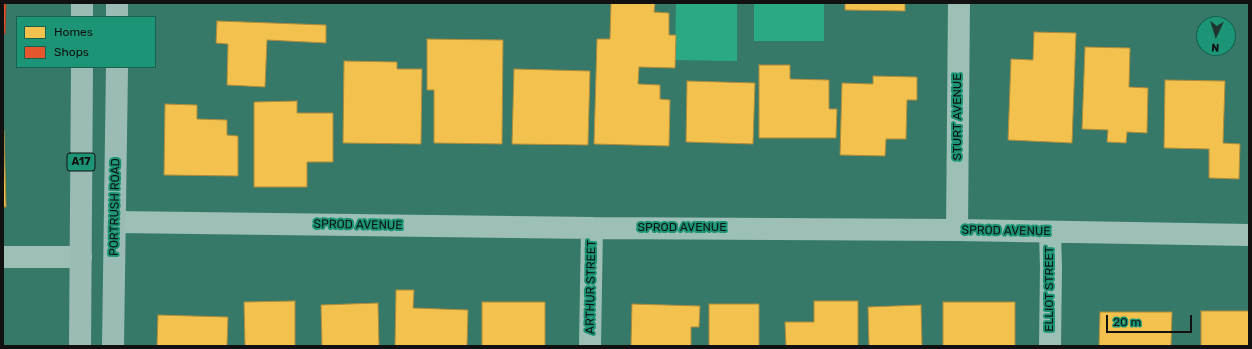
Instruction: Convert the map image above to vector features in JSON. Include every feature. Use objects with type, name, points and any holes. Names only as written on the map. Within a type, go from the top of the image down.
[{"type":"highway","points":[[82,3],[82,16]]},
{"type":"highway","points":[[117,3],[117,16]]},
{"type":"highway","name":"A17","points":[[80,346],[82,68]]},
{"type":"highway","name":"PORTRUSH ROAD","points":[[113,346],[117,68]]},
{"type":"street","name":"STURT AVENUE","points":[[957,230],[959,3]]},
{"type":"street","name":"SPROD AVENUE","points":[[115,222],[592,228],[957,230],[1249,235]]},
{"type":"street","name":"ARTHUR STREET","points":[[590,346],[592,228]]},
{"type":"street","name":"ELLIOT STREET","points":[[1050,232],[1050,346]]},
{"type":"street","points":[[3,257],[81,257]]},
{"type":"green space","points":[[676,3],[737,3],[737,61],[675,60]]},
{"type":"green space","points":[[754,3],[824,3],[824,41],[754,41]]},
{"type":"building: Homes","points":[[611,3],[655,3],[654,12],[669,13],[669,35],[676,35],[675,68],[639,67],[638,84],[660,85],[660,99],[670,100],[669,146],[594,144],[597,39],[610,39]]},
{"type":"building: Homes","points":[[845,3],[905,3],[905,11],[845,10]]},
{"type":"building: Homes","points":[[217,21],[326,25],[326,43],[267,40],[265,87],[227,85],[228,44],[216,43]]},
{"type":"building: Homes","points":[[1034,32],[1076,33],[1072,143],[1008,140],[1011,59],[1033,60]]},
{"type":"building: Homes","points":[[427,39],[503,40],[502,144],[434,143],[434,90],[427,90]]},
{"type":"building: Homes","points":[[1085,47],[1130,48],[1129,87],[1148,88],[1147,133],[1127,132],[1126,143],[1107,142],[1108,130],[1082,129]]},
{"type":"building: Homes","points":[[344,61],[397,62],[397,69],[422,69],[421,144],[343,143]]},
{"type":"building: Homes","points":[[759,65],[790,65],[790,79],[829,80],[829,109],[837,109],[836,138],[759,138]]},
{"type":"building: Homes","points":[[514,69],[590,71],[588,145],[512,144]]},
{"type":"building: Homes","points":[[873,76],[917,77],[917,100],[907,100],[906,139],[886,139],[885,156],[840,155],[842,83],[873,84]]},
{"type":"building: Homes","points":[[1165,80],[1225,81],[1223,143],[1240,144],[1239,179],[1209,178],[1209,149],[1164,148]]},
{"type":"building: Homes","points":[[687,81],[755,83],[753,144],[686,142]]},
{"type":"building: Homes","points":[[297,101],[297,113],[333,113],[333,162],[307,162],[307,187],[254,187],[254,102]]},
{"type":"building: Homes","points":[[165,104],[197,105],[197,119],[227,120],[227,135],[238,136],[238,176],[164,175]]},
{"type":"building: Homes","points":[[4,130],[6,207],[3,207]]},
{"type":"building: Homes","points":[[396,290],[414,290],[413,308],[468,310],[467,346],[395,346]]},
{"type":"building: Homes","points":[[295,301],[295,346],[245,346],[244,302]]},
{"type":"building: Homes","points":[[814,301],[858,301],[858,346],[786,346],[785,322],[814,322]]},
{"type":"building: Homes","points":[[482,302],[545,302],[545,346],[482,346]]},
{"type":"building: Homes","points":[[943,302],[1015,302],[1015,346],[943,346]]},
{"type":"building: Homes","points":[[378,303],[379,346],[322,346],[321,305]]},
{"type":"building: Homes","points":[[632,304],[700,306],[699,327],[691,327],[691,346],[631,346]]},
{"type":"building: Homes","points":[[709,304],[759,304],[759,346],[709,346]]},
{"type":"building: Homes","points":[[921,305],[922,346],[869,346],[868,307]]},
{"type":"building: Homes","points":[[1201,311],[1249,311],[1249,346],[1201,346]]},
{"type":"building: Homes","points":[[1100,312],[1172,312],[1171,346],[1099,346]]},
{"type":"building: Homes","points":[[158,315],[228,317],[227,346],[157,346]]},
{"type":"building: Shops","points":[[3,3],[6,3],[5,34],[3,33]]}]
